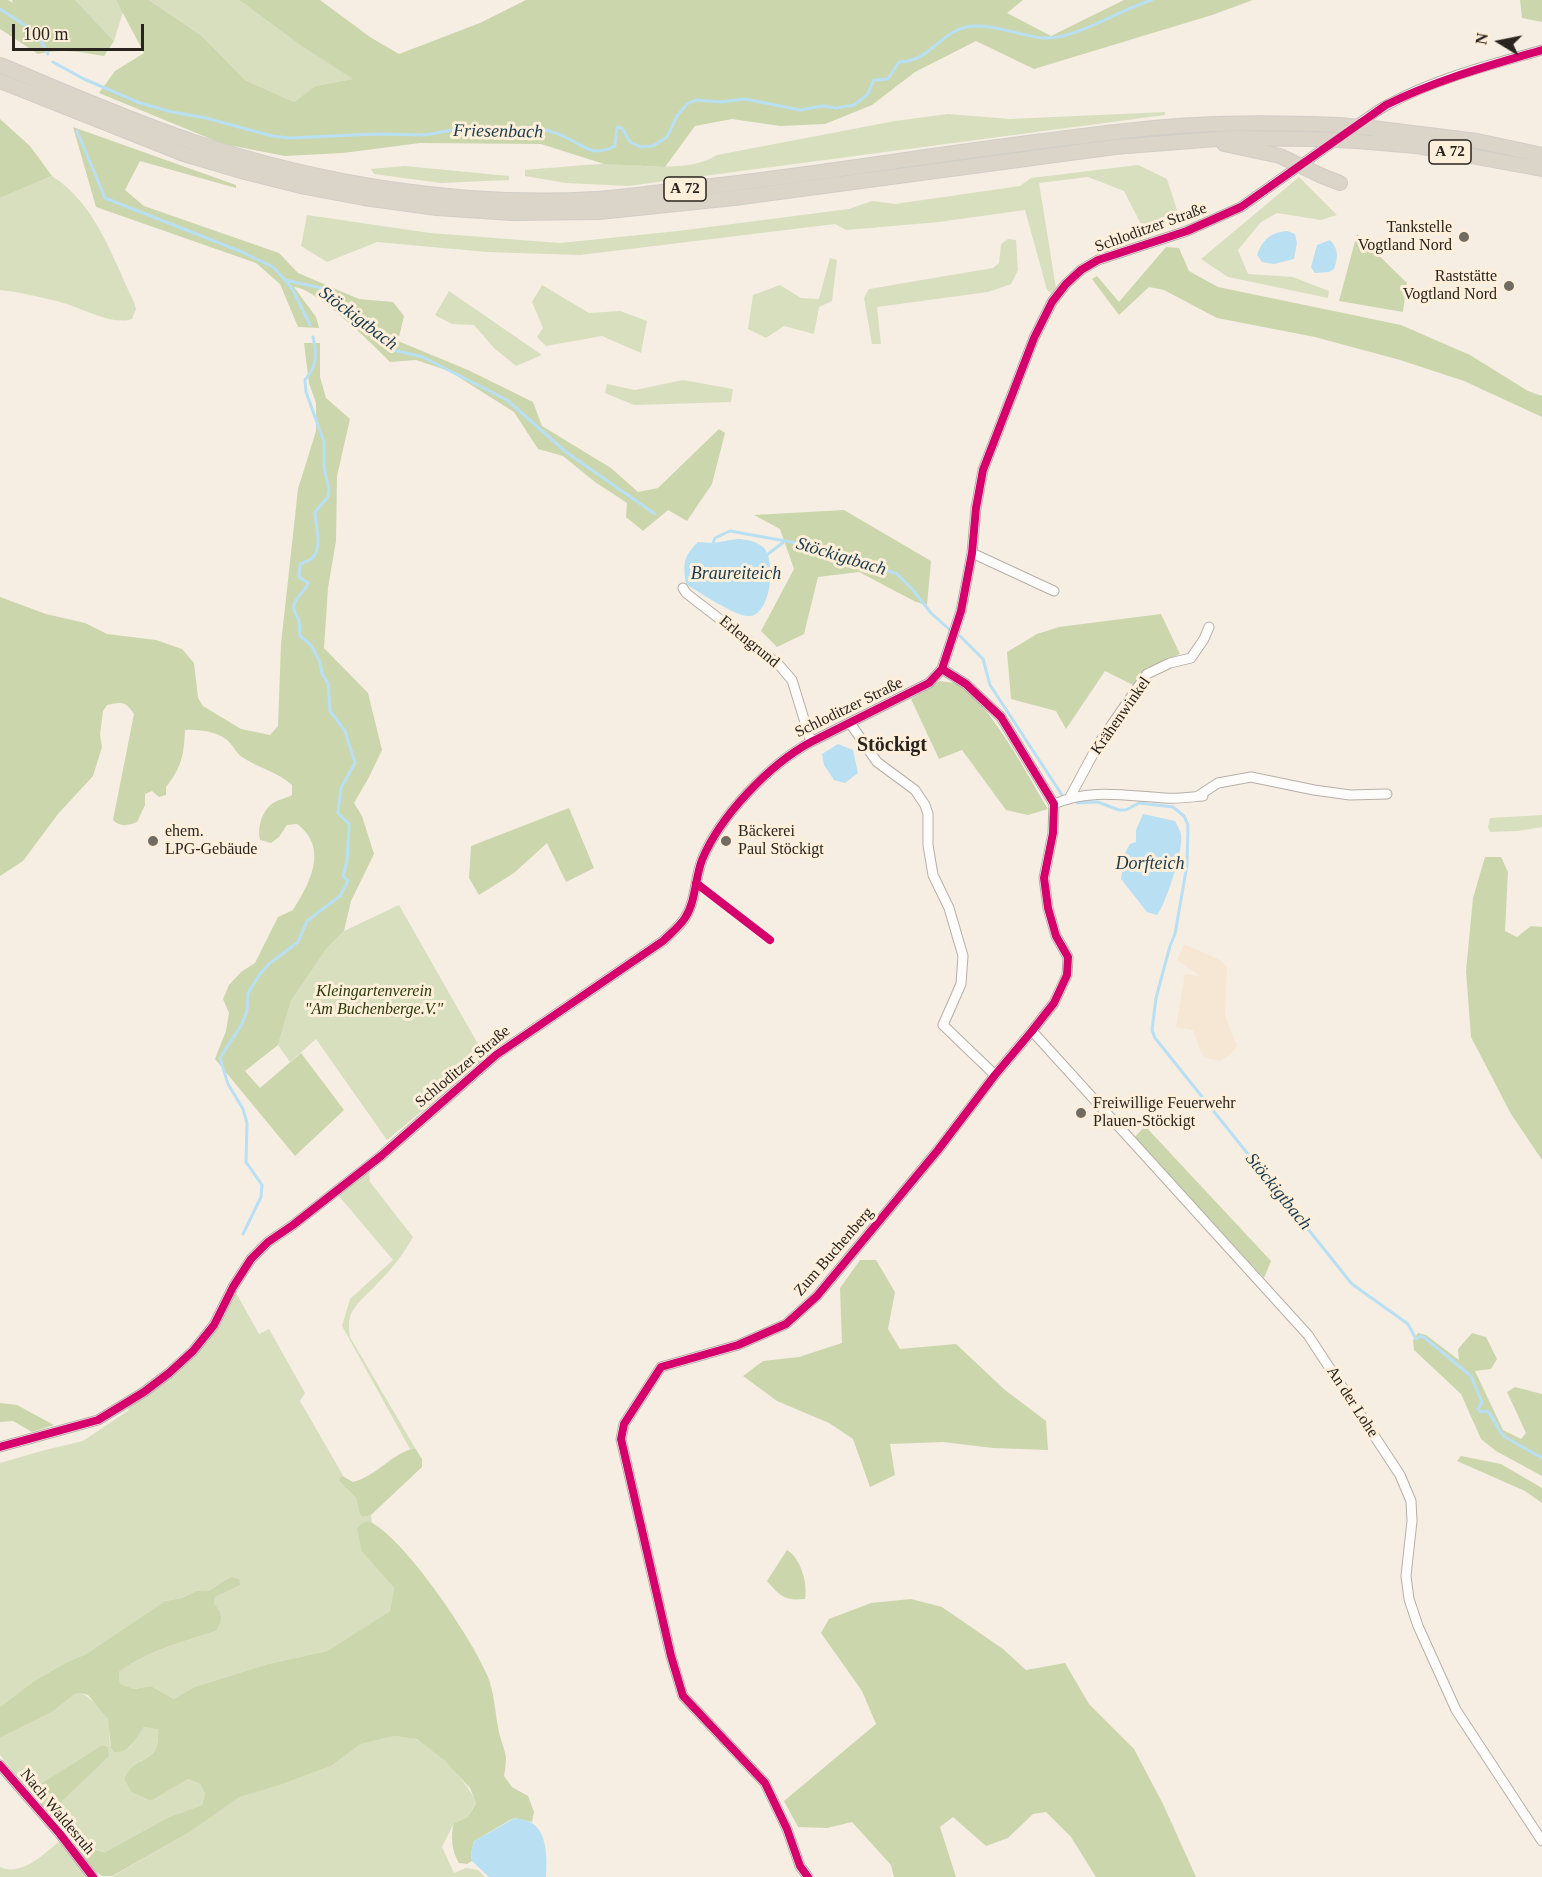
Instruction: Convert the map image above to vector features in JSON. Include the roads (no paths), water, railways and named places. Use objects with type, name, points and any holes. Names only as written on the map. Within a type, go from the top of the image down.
[{"type":"highway","name":"A 72","points":[[0,65],[16,72],[41,90],[184,154],[244,172],[295,185],[364,198],[512,213],[599,212],[734,198],[1115,147],[1264,137],[1416,146],[1542,169]]},
{"type":"highway","name":"A 72","points":[[5,83],[41,90],[188,140],[290,169],[369,185],[420,192],[513,199],[596,199],[740,183],[1118,131],[1194,124],[1266,122],[1339,125],[1477,141],[1542,154]]},
{"type":"highway","points":[[1198,140],[1280,156],[1340,183]]},
{"type":"street","name":"Schloditzer Straße","points":[[0,1448],[98,1420],[170,1373],[193,1351],[214,1324],[251,1259],[268,1242],[381,1156],[522,1035],[663,941],[685,917],[692,901],[698,870],[714,836],[744,797],[775,765],[795,750],[929,683],[942,669],[961,611],[972,553],[976,508],[983,470],[1034,338],[1052,302],[1081,270],[1098,260],[1187,231],[1241,207],[1386,105],[1412,92],[1455,75],[1542,50]]},
{"type":"street","points":[[972,553],[1054,591]]},
{"type":"street","name":"Erlengrund","points":[[683,588],[686,593],[779,665],[792,680],[811,742]]},
{"type":"street","name":"Krähenwinkel","points":[[1070,797],[1099,743],[1147,674],[1170,663],[1191,658],[1209,627]]},
{"type":"street","points":[[942,669],[966,684],[1001,717],[1054,804],[1070,797],[1117,794],[1167,799],[1201,796],[1218,783],[1251,777],[1350,795],[1387,794]]},
{"type":"street","points":[[850,723],[876,762],[915,790],[926,805],[928,845],[933,875],[949,908],[963,956],[961,984],[943,1024],[995,1075]]},
{"type":"street","name":"Zum Buchenberg","points":[[808,1877],[800,1866],[788,1829],[765,1783],[683,1696],[671,1656],[626,1464],[621,1439],[624,1424],[662,1367],[738,1345],[786,1324],[817,1296],[938,1150],[1054,1003],[1067,975],[1068,957],[1056,936],[1048,908],[1044,878],[1053,833],[1054,804]]},
{"type":"street","name":"An der Lohe","points":[[1032,1031],[1308,1335],[1400,1475],[1410,1501],[1412,1521],[1406,1576],[1409,1599],[1418,1626],[1456,1710],[1542,1841]]},
{"type":"street","name":"Nach Waldesruh","points":[[0,1766],[60,1834],[93,1877]]},
{"type":"water","points":[[1287,231],[1295,234],[1297,243],[1294,259],[1274,264],[1262,262],[1257,255],[1265,241],[1272,235]]},
{"type":"water","points":[[1330,240],[1337,254],[1334,269],[1329,272],[1315,273],[1311,267],[1317,245]]},
{"type":"water","name":"Braureiteich","points":[[737,539],[757,543],[763,547],[770,564],[766,599],[762,608],[755,614],[747,616],[699,593],[686,584],[685,577],[687,556],[698,542],[713,543]]},
{"type":"water","points":[[838,744],[853,750],[858,773],[845,783],[834,780],[824,765],[822,754]]},
{"type":"water","name":"Dorfteich","points":[[1143,814],[1175,821],[1181,834],[1180,851],[1174,876],[1157,915],[1147,912],[1121,879],[1125,853],[1130,844],[1136,842],[1136,830]]},
{"type":"water","points":[[515,1818],[530,1822],[540,1832],[545,1847],[546,1877],[489,1877],[472,1861],[474,1841]]},
{"type":"waterway","name":"Friesenbach","points":[[53,62],[84,79],[140,103],[272,136],[290,138],[376,134],[425,135],[452,130],[490,130],[534,135],[546,130],[594,151],[600,151],[615,146],[617,127],[622,128],[630,142],[641,147],[653,146],[667,137],[677,116],[687,104],[696,100],[721,102],[745,99],[800,110],[822,106],[836,108],[854,105],[867,95],[874,80],[888,79],[899,62],[909,61],[927,53],[957,30],[984,26],[1034,37],[1056,37],[1084,29],[1152,0]]},
{"type":"waterway","name":"Friesenbach","points":[[0,9],[37,33],[48,54]]},
{"type":"waterway","name":"Stöckigtbach","points":[[77,131],[105,198],[242,252],[273,267],[285,280],[321,288],[393,350],[423,357],[507,400],[566,452],[655,514]]},
{"type":"waterway","points":[[285,280],[293,290],[310,325]]},
{"type":"waterway","points":[[243,1234],[261,1197],[262,1185],[246,1162],[247,1123],[243,1109],[228,1084],[220,1058],[242,1024],[247,1011],[248,993],[260,974],[269,964],[298,942],[307,921],[340,896],[348,881],[343,876],[347,861],[349,824],[338,813],[341,788],[355,763],[345,731],[330,711],[328,683],[322,674],[320,662],[311,645],[300,636],[299,621],[294,608],[295,602],[308,583],[299,577],[300,564],[312,558],[318,547],[315,512],[328,497],[329,489],[324,467],[324,442],[306,392],[305,380],[315,360],[313,337]]},
{"type":"waterway","name":"Stöckigtbach","points":[[713,543],[715,538],[730,531],[802,544],[825,555],[869,564],[897,574],[931,613],[950,630]]},
{"type":"waterway","points":[[768,554],[785,541]]},
{"type":"waterway","name":"Stöckigtbach","points":[[960,636],[983,659],[990,685],[1062,795]]},
{"type":"waterway","name":"Stöckigtbach","points":[[1077,803],[1098,802],[1119,810],[1126,810],[1139,803],[1173,807],[1184,816],[1188,825],[1187,865],[1175,934],[1156,998],[1152,1030],[1155,1038],[1352,1284],[1408,1324],[1416,1339],[1421,1336],[1425,1338],[1471,1376],[1482,1402],[1478,1409],[1490,1414],[1505,1437],[1542,1458]]},
{"type":"place","name":"Tankstelle Vogtland Nord","points":[[1464,237]]},
{"type":"place","name":"Raststätte Vogtland Nord","points":[[1509,286]]},
{"type":"place","name":"ehem. LPG-Gebäude","points":[[153,841]]},
{"type":"place","name":"Bäckerei Paul Stöckigt","points":[[726,841]]},
{"type":"place","name":"Freiwillige Feuerwehr Plauen-Stöckigt","points":[[1081,1113]]},
{"type":"district","name":"Stöckigt","points":[[892,746]]},
{"type":"park label","name":"Kleingartenverein \"Am Buchenberge.V.\"","points":[[374,1001]]}]
